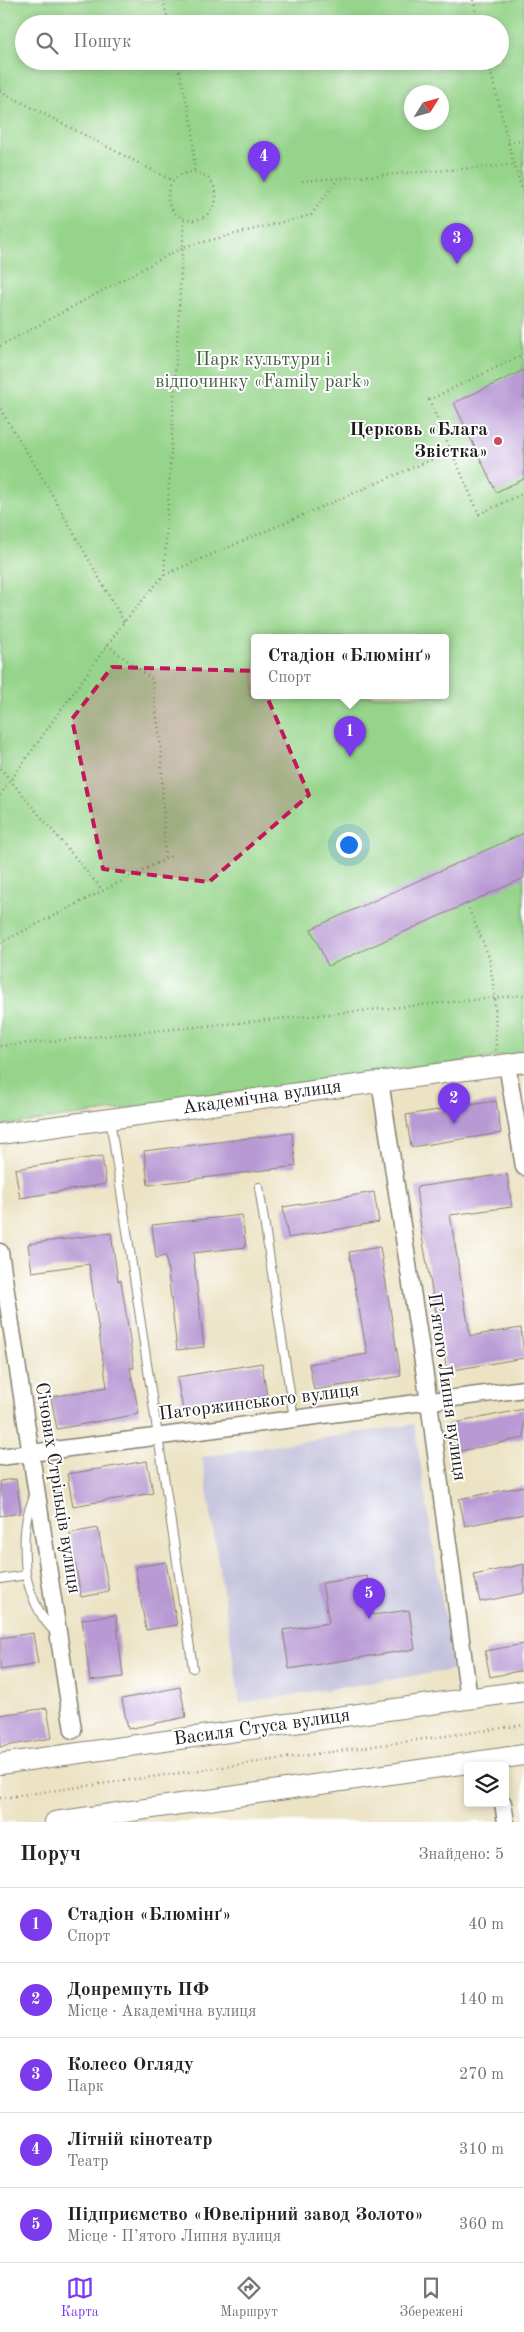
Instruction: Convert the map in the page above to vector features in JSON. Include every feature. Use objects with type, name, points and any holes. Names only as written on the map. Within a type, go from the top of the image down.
[{"type":"street","name":"Академічна вулиця","points":[[0,1134],[509,1064]]},
{"type":"street","points":[[509,1064],[524,1167]]},
{"type":"street","name":"П’ятого Липня вулиця","points":[[380,1081],[428,1402],[469,1699]]},
{"type":"street","name":"Січових Стрільців вулиця","points":[[0,1252],[73,1730]]},
{"type":"street","name":"Паторжинського вулиця","points":[[0,1457],[524,1389]]},
{"type":"street","name":"Василя Стуса вулиця","points":[[0,1764],[524,1691]]},
{"type":"street","points":[[498,1762],[524,1755]]},
{"type":"street","points":[[55,1822],[464,1767]]},
{"type":"street","points":[[504,1807],[506,1822]]},
{"type":"lane","points":[[110,1119],[193,1668]]},
{"type":"lane","points":[[259,1187],[294,1419]]},
{"type":"lane","points":[[38,1491],[28,1507],[25,1551],[26,1575],[30,1590],[43,1619],[59,1636]]},
{"type":"lane","points":[[0,1580],[26,1575]]},
{"type":"path","points":[[163,0],[167,15]]},
{"type":"path","points":[[473,0],[477,15]]},
{"type":"path","points":[[179,70],[193,129],[194,172]]},
{"type":"path","points":[[490,70],[508,143],[524,196]]},
{"type":"path","points":[[0,90],[173,181]]},
{"type":"path","points":[[508,143],[524,140]]},
{"type":"path","points":[[302,181],[514,165]]},
{"type":"path","points":[[194,172],[208,178],[214,185],[216,201],[208,215],[200,220],[184,220],[177,216],[168,204],[169,188],[179,176],[194,172]]},
{"type":"path","points":[[0,346],[183,247],[312,215],[338,178]]},
{"type":"path","points":[[164,575],[184,220]]},
{"type":"path","points":[[524,354],[429,400],[450,452],[479,514],[524,493]]},
{"type":"path","points":[[0,409],[38,470],[124,622]]},
{"type":"path","points":[[0,795],[124,622],[164,575],[450,452]]},
{"type":"path","points":[[107,645],[152,679],[161,748],[164,860]]},
{"type":"path","points":[[0,768],[12,779],[103,891]]},
{"type":"path","points":[[0,943],[174,855]]},
{"type":"path","points":[[467,904],[489,957],[509,1064]]},
{"type":"path","points":[[0,1046],[524,995]]},
{"type":"path","points":[[0,1798],[524,1725]]},
{"type":"highlighted area","points":[[112,667],[256,671],[309,795],[209,882],[103,869],[72,719]]},
{"type":"shaded area","points":[[414,1424],[453,1670],[240,1703],[202,1457]]},
{"type":"green space","name":"Парк культури і відпочинку «Family park»","points":[[0,0],[524,0],[524,1053],[0,1126]]},
{"type":"building","name":"Церковь «Блага Звістка»","points":[[524,370],[524,479],[496,492],[454,403]]},
{"type":"building","points":[[524,833],[524,878],[328,966],[311,929]]},
{"type":"building","points":[[496,1101],[501,1133],[411,1147],[406,1115]]},
{"type":"building","points":[[292,1133],[296,1166],[148,1185],[144,1151]]},
{"type":"building","points":[[102,1156],[106,1184],[20,1198],[15,1169]]},
{"type":"building","points":[[507,1174],[512,1207],[450,1215],[470,1336],[521,1328],[524,1358],[447,1371],[422,1237],[416,1187]]},
{"type":"building","points":[[374,1192],[379,1222],[288,1238],[283,1207]]},
{"type":"building","points":[[242,1215],[246,1247],[193,1253],[204,1347],[177,1350],[166,1256],[156,1258],[152,1225]]},
{"type":"building","points":[[111,1233],[118,1281],[121,1280],[134,1368],[130,1368],[139,1414],[57,1429],[51,1397],[107,1387],[89,1264],[32,1272],[28,1244]]},
{"type":"building","points":[[380,1247],[401,1376],[314,1390],[309,1364],[367,1354],[349,1252]]},
{"type":"building","points":[[262,1363],[267,1396],[183,1410],[177,1377]]},
{"type":"building","points":[[524,1409],[524,1438],[456,1452],[450,1424]]},
{"type":"building","points":[[147,1461],[153,1493],[73,1506],[67,1474]]},
{"type":"building","points":[[16,1479],[21,1513],[0,1516],[0,1481]]},
{"type":"building","points":[[524,1486],[524,1514],[465,1526],[459,1499]]},
{"type":"building","points":[[98,1528],[109,1592],[81,1597],[70,1533]]},
{"type":"building","points":[[166,1562],[177,1625],[146,1630],[135,1567]]},
{"type":"building","points":[[524,1564],[524,1593],[480,1602],[474,1575]]},
{"type":"building","points":[[367,1576],[373,1615],[409,1610],[415,1649],[289,1669],[283,1630],[329,1623],[322,1583]]},
{"type":"building","points":[[116,1615],[123,1677],[90,1681],[82,1619]]},
{"type":"building","points":[[33,1633],[38,1664],[0,1670],[0,1638]]},
{"type":"building","points":[[524,1644],[524,1670],[490,1677],[485,1651]]},
{"type":"building","points":[[180,1687],[186,1717],[128,1729],[122,1699]]},
{"type":"building","points":[[47,1708],[52,1738],[0,1747],[0,1715]]},
{"type":"place","name":"Літній кінотеатр","points":[[264,182]]},
{"type":"place","name":"Колесо Огляду","points":[[457,264]]},
{"type":"place","name":"Церковь «Блага Звістка»","points":[[498,441]]},
{"type":"place","name":"Стадіон «Блюмінґ»","points":[[350,757]]},
{"type":"place","name":"Донремпуть ПФ","points":[[454,1124]]},
{"type":"place","name":"Підприємство «Ювелірний завод Золото»","points":[[369,1619]]}]
